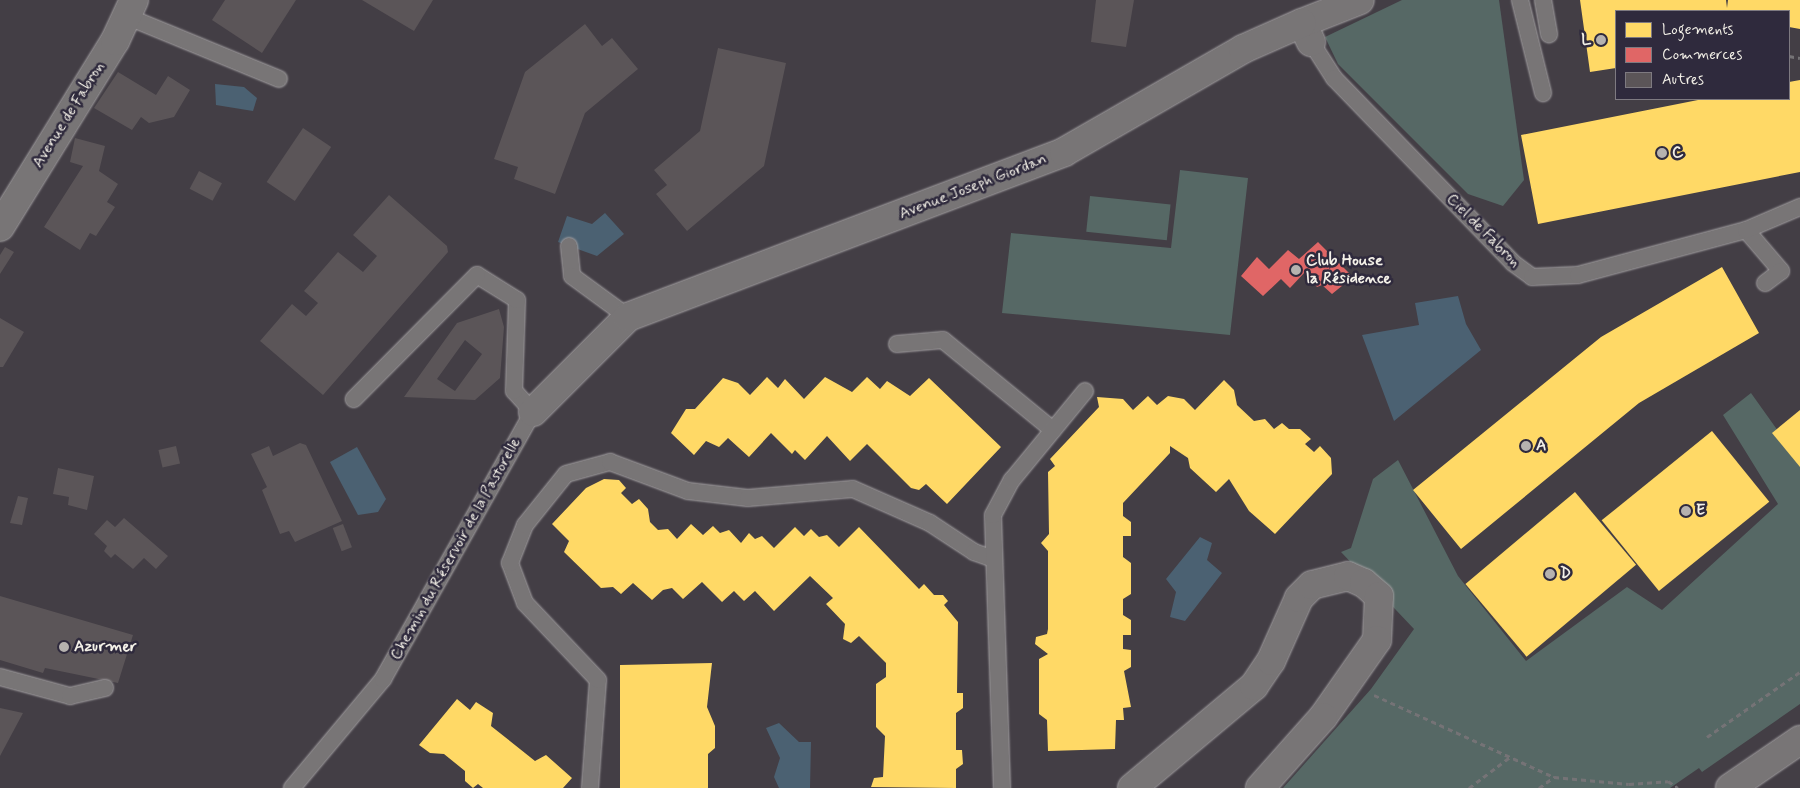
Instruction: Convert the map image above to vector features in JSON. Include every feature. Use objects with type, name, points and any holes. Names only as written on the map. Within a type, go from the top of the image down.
[{"type":"street","name":"Avenue Joseph Giordan","points":[[628,317],[1064,152],[1243,49],[1307,33],[1360,0]]},
{"type":"street","name":"Avenue de Fabron","points":[[0,227],[131,8]]},
{"type":"street","name":"Chemin du Réservoir de la Pastorelle","points":[[533,412],[628,317]]},
{"type":"street","points":[[1145,784],[1254,686],[1271,661],[1299,598],[1312,585],[1329,577],[1348,576],[1379,596],[1377,640],[1323,717],[1260,788]]},
{"type":"street","points":[[1730,788],[1800,740]]},
{"type":"lane","points":[[1520,0],[1543,94]]},
{"type":"lane","points":[[1543,0],[1549,34]]},
{"type":"lane","points":[[131,8],[279,79]]},
{"type":"lane","name":"Ciel de Fabron","points":[[1307,33],[1334,78],[1513,263],[1532,277],[1578,275],[1746,230],[1800,207]]},
{"type":"lane","points":[[1746,230],[1781,271],[1765,283]]},
{"type":"lane","points":[[569,246],[572,276],[628,317]]},
{"type":"lane","points":[[354,400],[477,275],[517,300],[514,391],[533,412]]},
{"type":"lane","points":[[897,344],[943,340],[1053,430]]},
{"type":"lane","points":[[1002,788],[993,515],[1012,480],[1085,391]]},
{"type":"lane","name":"Chemin du Réservoir de la Pastorelle","points":[[292,788],[383,679],[533,412]]},
{"type":"lane","points":[[590,788],[598,680],[525,603],[510,563],[525,525],[566,474],[610,462],[688,491],[748,498],[853,489],[930,523],[974,552],[993,559]]},
{"type":"lane","points":[[0,677],[70,696],[105,688]]},
{"type":"path","points":[[1356,670],[1373,695],[1554,777],[1629,784],[1668,781],[1678,788]]},
{"type":"path","points":[[1707,736],[1800,672]]},
{"type":"path","points":[[1469,788],[1511,757]]},
{"type":"path","points":[[1539,788],[1554,777]]},
{"type":"shaded area","points":[[1402,0],[1499,0],[1524,180],[1503,206],[1468,194],[1338,64],[1325,37]]},
{"type":"shaded area","points":[[1180,170],[1248,178],[1230,335],[1002,313],[1011,233],[1171,248]]},
{"type":"shaded area","points":[[1090,196],[1171,204],[1167,240],[1086,232]]},
{"type":"shaded area","points":[[1751,393],[1800,462],[1800,704],[1702,772],[1699,768],[1670,788],[1283,788],[1371,689],[1414,629],[1341,552],[1351,548],[1373,479],[1398,460],[1458,576],[1526,661],[1627,587],[1662,610],[1778,504],[1723,415]]},
{"type":"water","points":[[215,84],[244,87],[257,98],[253,111],[216,105]]},
{"type":"water","points":[[605,213],[624,234],[597,256],[558,242],[567,216],[592,224]]},
{"type":"water","points":[[1458,296],[1466,324],[1481,350],[1394,421],[1362,335],[1419,325],[1415,303]]},
{"type":"water","points":[[357,447],[386,499],[378,512],[358,515],[330,462]]},
{"type":"water","points":[[1200,537],[1212,543],[1207,560],[1222,573],[1185,621],[1170,617],[1176,592],[1166,579]]},
{"type":"water","points":[[779,723],[799,742],[811,742],[810,788],[779,788],[774,777],[780,758],[766,728]]},
{"type":"building: Logements","name":"L","points":[[1580,0],[1726,0],[1727,8],[1728,0],[1800,0],[1800,29],[1790,27],[1790,10],[1615,10],[1615,68],[1590,72]]},
{"type":"building: Logements","name":"C","points":[[1800,80],[1800,172],[1538,224],[1521,135],[1698,100],[1790,100],[1790,82]]},
{"type":"building: Logements","name":"A","points":[[1722,267],[1759,333],[1639,403],[1461,549],[1413,490],[1601,337]]},
{"type":"building: Logements","points":[[767,377],[778,388],[785,379],[804,399],[825,377],[852,392],[867,377],[880,389],[887,381],[910,396],[929,378],[1001,447],[947,504],[926,484],[919,490],[911,488],[867,444],[850,461],[827,436],[805,460],[795,450],[792,454],[771,433],[749,457],[728,438],[719,447],[706,441],[694,455],[671,433],[686,409],[695,409],[723,378],[738,383],[750,395]]},
{"type":"building: Logements","points":[[1224,380],[1234,390],[1237,405],[1254,421],[1265,419],[1274,429],[1282,423],[1289,429],[1300,429],[1311,439],[1305,444],[1314,452],[1320,446],[1331,458],[1332,474],[1275,534],[1249,511],[1229,479],[1216,492],[1190,468],[1188,458],[1170,446],[1170,453],[1123,503],[1123,516],[1131,522],[1131,536],[1123,536],[1123,557],[1131,563],[1131,594],[1123,599],[1123,615],[1131,620],[1131,635],[1123,635],[1123,649],[1131,650],[1131,667],[1124,671],[1131,707],[1123,708],[1124,720],[1116,720],[1115,749],[1048,751],[1047,720],[1039,714],[1039,659],[1048,654],[1035,644],[1036,637],[1047,634],[1048,629],[1048,551],[1041,543],[1049,534],[1048,472],[1055,466],[1050,459],[1099,407],[1097,397],[1123,399],[1133,410],[1148,396],[1157,405],[1168,396],[1184,399],[1195,410]]},
{"type":"building: Logements","points":[[1800,410],[1800,467],[1772,433]]},
{"type":"building: Logements","name":"E","points":[[1712,431],[1769,502],[1659,591],[1602,520]]},
{"type":"building: Logements","points":[[604,479],[619,480],[626,488],[621,493],[632,504],[639,499],[648,509],[650,522],[658,530],[668,529],[677,539],[691,524],[703,535],[713,526],[720,533],[729,530],[741,543],[749,533],[755,539],[762,536],[774,548],[795,527],[804,536],[811,529],[819,537],[827,535],[839,547],[859,527],[919,589],[924,584],[934,595],[943,595],[948,601],[944,605],[958,622],[957,693],[963,693],[963,708],[956,713],[956,750],[962,750],[963,764],[956,769],[956,788],[871,787],[874,778],[883,777],[885,736],[876,727],[876,684],[886,677],[886,663],[859,636],[851,643],[843,639],[845,624],[826,604],[833,598],[810,576],[774,611],[755,591],[744,601],[734,591],[722,602],[702,582],[683,599],[672,588],[663,590],[652,600],[633,583],[621,594],[613,587],[601,588],[564,552],[569,541],[552,524],[586,488]]},
{"type":"building: Logements","name":"D","points":[[1575,492],[1636,565],[1527,657],[1465,584]]},
{"type":"building: Logements","points":[[712,663],[707,707],[715,726],[715,748],[708,754],[708,788],[620,788],[620,665]]},
{"type":"building: Logements","points":[[457,699],[470,710],[476,702],[493,713],[491,726],[535,761],[546,755],[572,778],[563,788],[483,788],[478,784],[473,788],[465,781],[465,771],[444,754],[430,753],[419,745]]},
{"type":"building: Commerces","name":"Club House la Résidence","points":[[1318,242],[1353,277],[1332,294],[1322,285],[1317,287],[1305,272],[1290,288],[1281,279],[1263,296],[1241,276],[1257,257],[1269,269],[1288,250],[1299,259]]},
{"type":"building: Autres","points":[[225,0],[296,0],[262,53],[212,20]]},
{"type":"building: Autres","points":[[362,0],[433,0],[414,31]]},
{"type":"building: Autres","points":[[1096,0],[1134,0],[1126,47],[1091,42]]},
{"type":"building: Autres","points":[[585,24],[602,46],[612,38],[638,69],[585,113],[555,194],[514,179],[518,167],[494,159],[525,72]]},
{"type":"building: Autres","points":[[718,48],[786,63],[764,166],[687,231],[656,194],[667,185],[654,170],[700,131]]},
{"type":"building: Autres","points":[[118,72],[156,95],[168,76],[190,90],[174,117],[149,123],[141,117],[132,130],[94,108]]},
{"type":"building: Autres","points":[[303,128],[331,147],[295,201],[267,182]]},
{"type":"building: Autres","points":[[75,138],[105,146],[99,171],[118,184],[107,202],[115,207],[96,236],[90,233],[80,250],[44,227],[83,166],[70,162]]},
{"type":"building: Autres","points":[[199,171],[222,183],[213,201],[190,189]]},
{"type":"building: Autres","points":[[389,195],[447,246],[448,252],[323,395],[260,341],[292,304],[306,316],[318,303],[304,291],[338,252],[363,272],[377,256],[353,235]]},
{"type":"building: Autres","points":[[5,247],[14,252],[0,274],[0,255]]},
{"type":"building: Autres","points":[[499,309],[504,327],[500,378],[475,400],[404,397],[457,323]],"holes":[[[465,340],[482,354],[455,391],[437,379]]]},
{"type":"building: Autres","points":[[0,318],[24,332],[3,367],[0,367]]},
{"type":"building: Autres","points":[[300,443],[306,445],[342,521],[295,542],[289,531],[280,534],[262,490],[267,487],[251,454],[269,446],[273,456]]},
{"type":"building: Autres","points":[[176,446],[180,464],[163,468],[158,450]]},
{"type":"building: Autres","points":[[58,468],[94,476],[87,510],[68,505],[69,497],[53,494]]},
{"type":"building: Autres","points":[[18,496],[28,498],[22,525],[10,523]]},
{"type":"building: Autres","points":[[124,518],[168,556],[156,569],[144,558],[133,569],[115,554],[111,558],[104,551],[107,546],[94,534],[107,520],[115,527]]},
{"type":"building: Autres","points":[[343,524],[352,547],[342,551],[333,528]]},
{"type":"building: Autres","name":"Azurmer","points":[[0,596],[133,635],[118,683],[45,668],[43,673],[0,660]]},
{"type":"building: Autres","points":[[0,708],[23,713],[0,756]]},
{"type":"place","name":"L","points":[[1601,40]]},
{"type":"place","name":"C","points":[[1662,153]]},
{"type":"place","name":"Club House la Résidence","points":[[1296,270]]},
{"type":"place","name":"A","points":[[1526,446]]},
{"type":"place","name":"E","points":[[1686,511]]},
{"type":"place","name":"D","points":[[1550,574]]},
{"type":"place","name":"Azurmer","points":[[64,647]]}]
